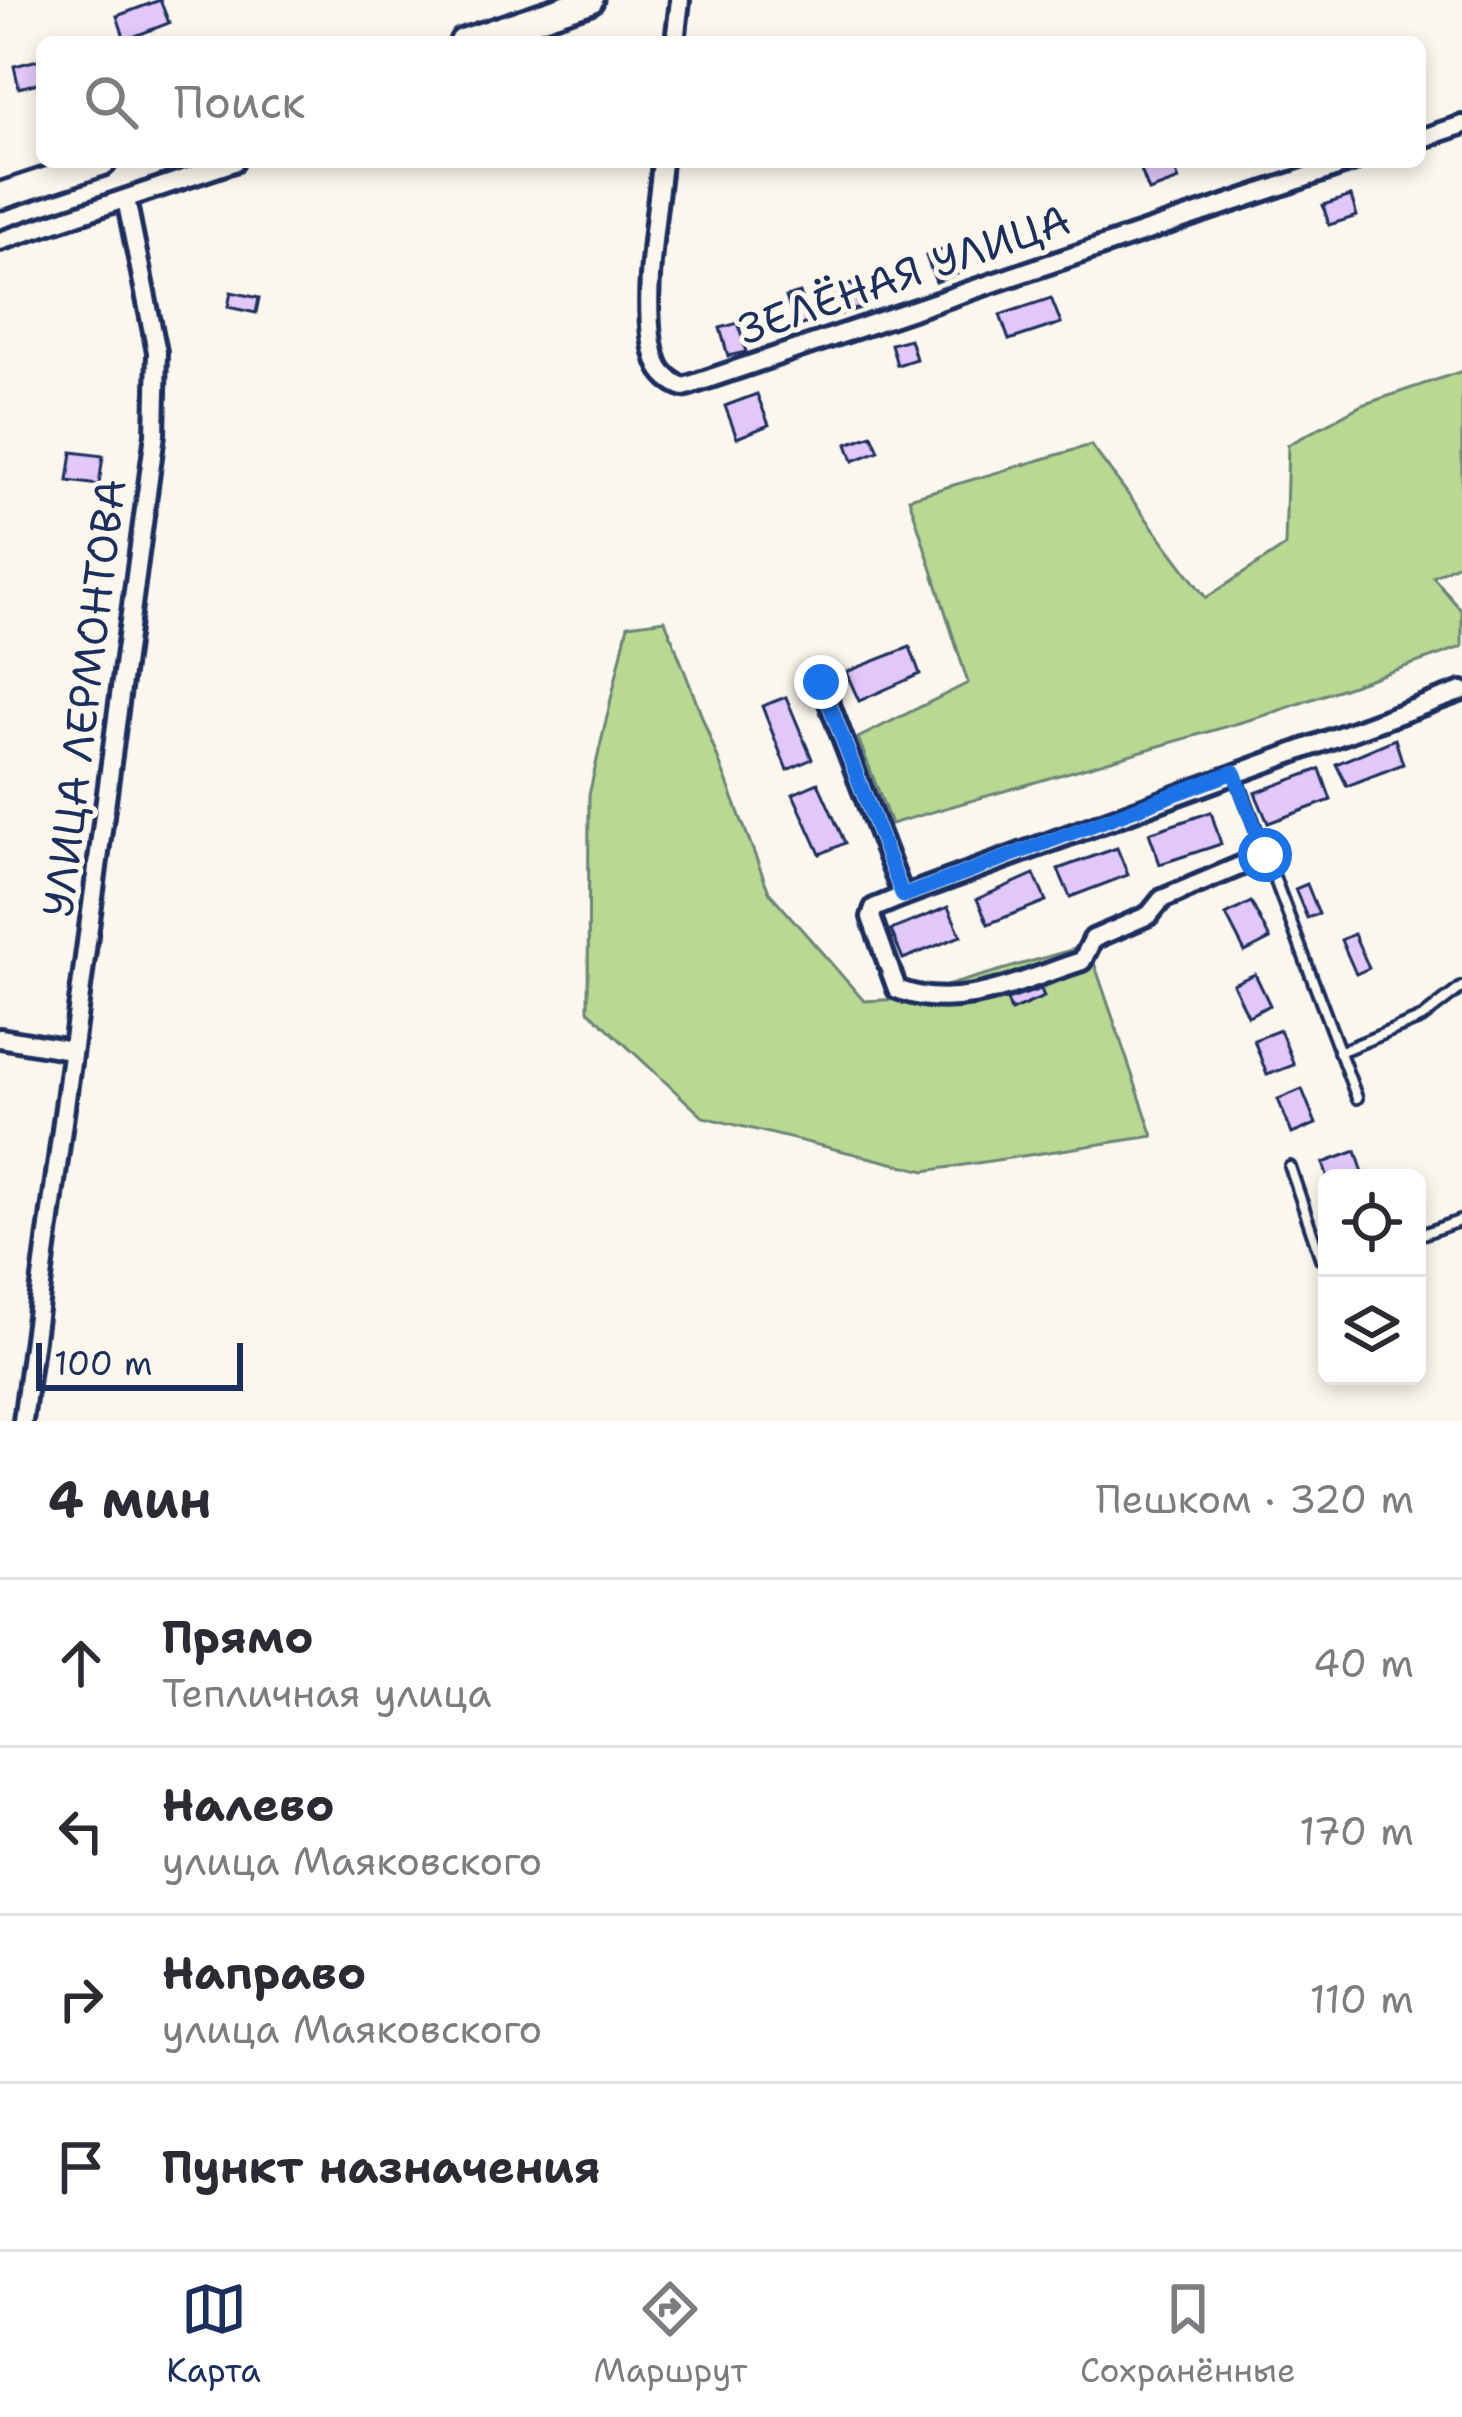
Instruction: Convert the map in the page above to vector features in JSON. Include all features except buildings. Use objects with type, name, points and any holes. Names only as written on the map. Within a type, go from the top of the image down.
[{"type":"street","points":[[481,36],[590,0]]},
{"type":"street","points":[[676,36],[680,0]]},
{"type":"street","points":[[1426,137],[1462,125]]},
{"type":"street","points":[[0,196],[85,168]]},
{"type":"street","points":[[0,241],[216,168]]},
{"type":"street","name":"ЗЕЛЁНАЯ УЛИЦА","points":[[662,168],[649,321],[657,365],[676,385],[684,386],[1334,168]]},
{"type":"street","name":"УЛИЦА ЛЕРМОНТОВА","points":[[23,1421],[155,434],[157,352],[126,199]]},
{"type":"street","points":[[821,682],[903,896]]},
{"type":"street","points":[[1265,855],[1162,898],[1149,915],[1093,939],[1082,961],[958,1000],[921,999],[897,988],[871,917],[874,908],[903,896],[1462,691]]},
{"type":"street","points":[[0,1038],[70,1050]]},
{"type":"lane","points":[[1234,772],[1357,1098]]},
{"type":"lane","points":[[1340,1052],[1422,1018],[1462,987]]},
{"type":"lane","points":[[1290,1166],[1318,1250]]},
{"type":"lane","points":[[1426,1233],[1462,1220]]},
{"type":"green space","points":[[1462,371],[1462,562],[1433,577],[1462,611],[1462,647],[1266,715],[891,824],[858,738],[968,683],[909,498],[1091,445],[1206,598],[1285,546],[1288,445],[1362,405]]},
{"type":"green space","points":[[665,620],[769,892],[864,1001],[901,999],[1088,945],[1153,1136],[925,1171],[703,1117],[588,1010],[589,795],[628,625]]},
{"type":"route","points":[[821,682],[903,896],[1234,772],[1265,855]]}]
